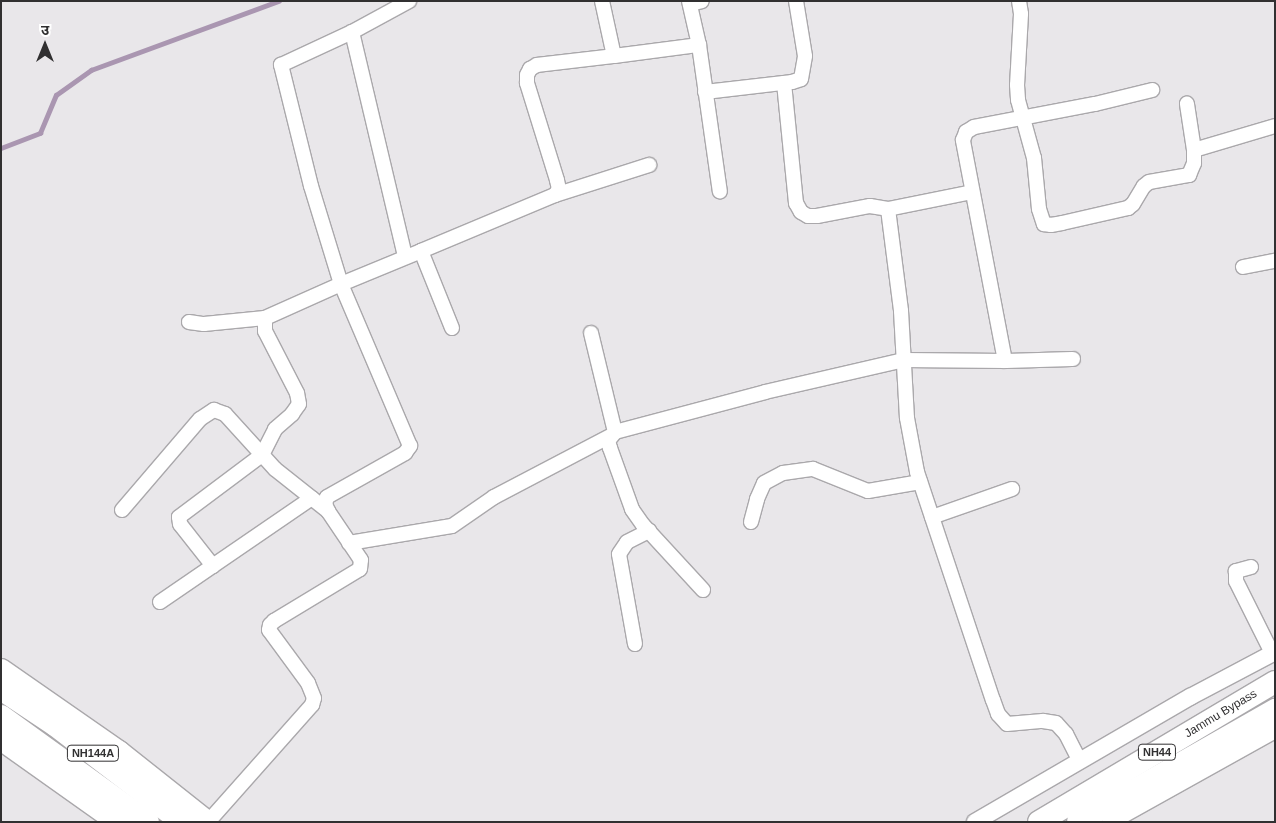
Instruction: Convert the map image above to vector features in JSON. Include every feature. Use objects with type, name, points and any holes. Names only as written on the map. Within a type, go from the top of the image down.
[{"type":"highway","points":[[1,670],[119,752],[207,822]]},
{"type":"highway","name":"Jammu Bypass","points":[[1039,822],[1275,682]]},
{"type":"highway","name":"NH144A","points":[[1,689],[55,725],[182,822]]},
{"type":"highway","name":"Jammu Bypass","points":[[1078,822],[1275,710]]},
{"type":"highway","name":"NH144A","points":[[1,716],[127,820]]},
{"type":"highway","points":[[1,739],[127,820]]},
{"type":"street","points":[[328,512],[325,504],[332,492],[405,453],[410,446],[341,284],[311,186],[282,65],[352,32],[409,1]]},
{"type":"street","points":[[602,1],[614,56]]},
{"type":"street","points":[[705,92],[798,81],[804,70],[804,47],[796,1]]},
{"type":"street","points":[[1019,1],[1022,14],[1017,85],[1022,116],[1034,158],[1042,221],[1051,225],[1128,208],[1149,182],[1189,175],[1194,163],[1194,150],[1187,104]]},
{"type":"street","points":[[694,2],[720,192]]},
{"type":"street","points":[[352,32],[405,257]]},
{"type":"street","points":[[555,195],[559,189],[557,180],[527,83],[527,75],[537,65],[699,46]]},
{"type":"street","points":[[784,83],[796,203],[801,212],[817,216],[870,206],[888,209],[972,192]]},
{"type":"street","points":[[1004,361],[964,149],[966,132],[974,127],[1022,116],[1095,104],[1152,90]]},
{"type":"street","points":[[1194,150],[1275,126]]},
{"type":"street","points":[[189,322],[204,324],[265,318],[341,284],[555,195],[649,165]]},
{"type":"street","points":[[888,209],[902,311],[907,418],[920,482],[998,714],[1006,724],[1043,721],[1056,723],[1066,734],[1080,761]]},
{"type":"street","points":[[421,251],[452,328]]},
{"type":"street","points":[[1243,268],[1275,260]]},
{"type":"street","points":[[213,566],[180,524],[179,517],[262,455],[275,429],[292,414],[299,404],[297,393],[265,331],[265,318]]},
{"type":"street","points":[[591,333],[613,434],[610,448],[632,509],[649,531],[703,590]]},
{"type":"street","points":[[350,543],[452,526],[494,496],[613,434],[765,392],[904,360],[1004,361],[1072,359]]},
{"type":"street","points":[[122,510],[200,419],[214,410],[225,414],[275,468],[328,512],[361,560],[360,569],[270,625],[269,630],[272,637],[312,691],[312,704],[207,822]]},
{"type":"street","points":[[751,522],[757,499],[764,484],[783,473],[813,469],[868,492],[920,482]]},
{"type":"street","points":[[932,517],[1012,489]]},
{"type":"street","points":[[160,602],[312,498]]},
{"type":"street","points":[[635,644],[619,554],[626,542],[649,531]]},
{"type":"street","points":[[975,822],[1274,653],[1236,581],[1236,571],[1251,567]]},
{"type":"street","points":[[1110,822],[1275,730]]},
{"type":"waterway","points":[[1,148],[40,133],[56,95],[91,70],[279,1]]}]
